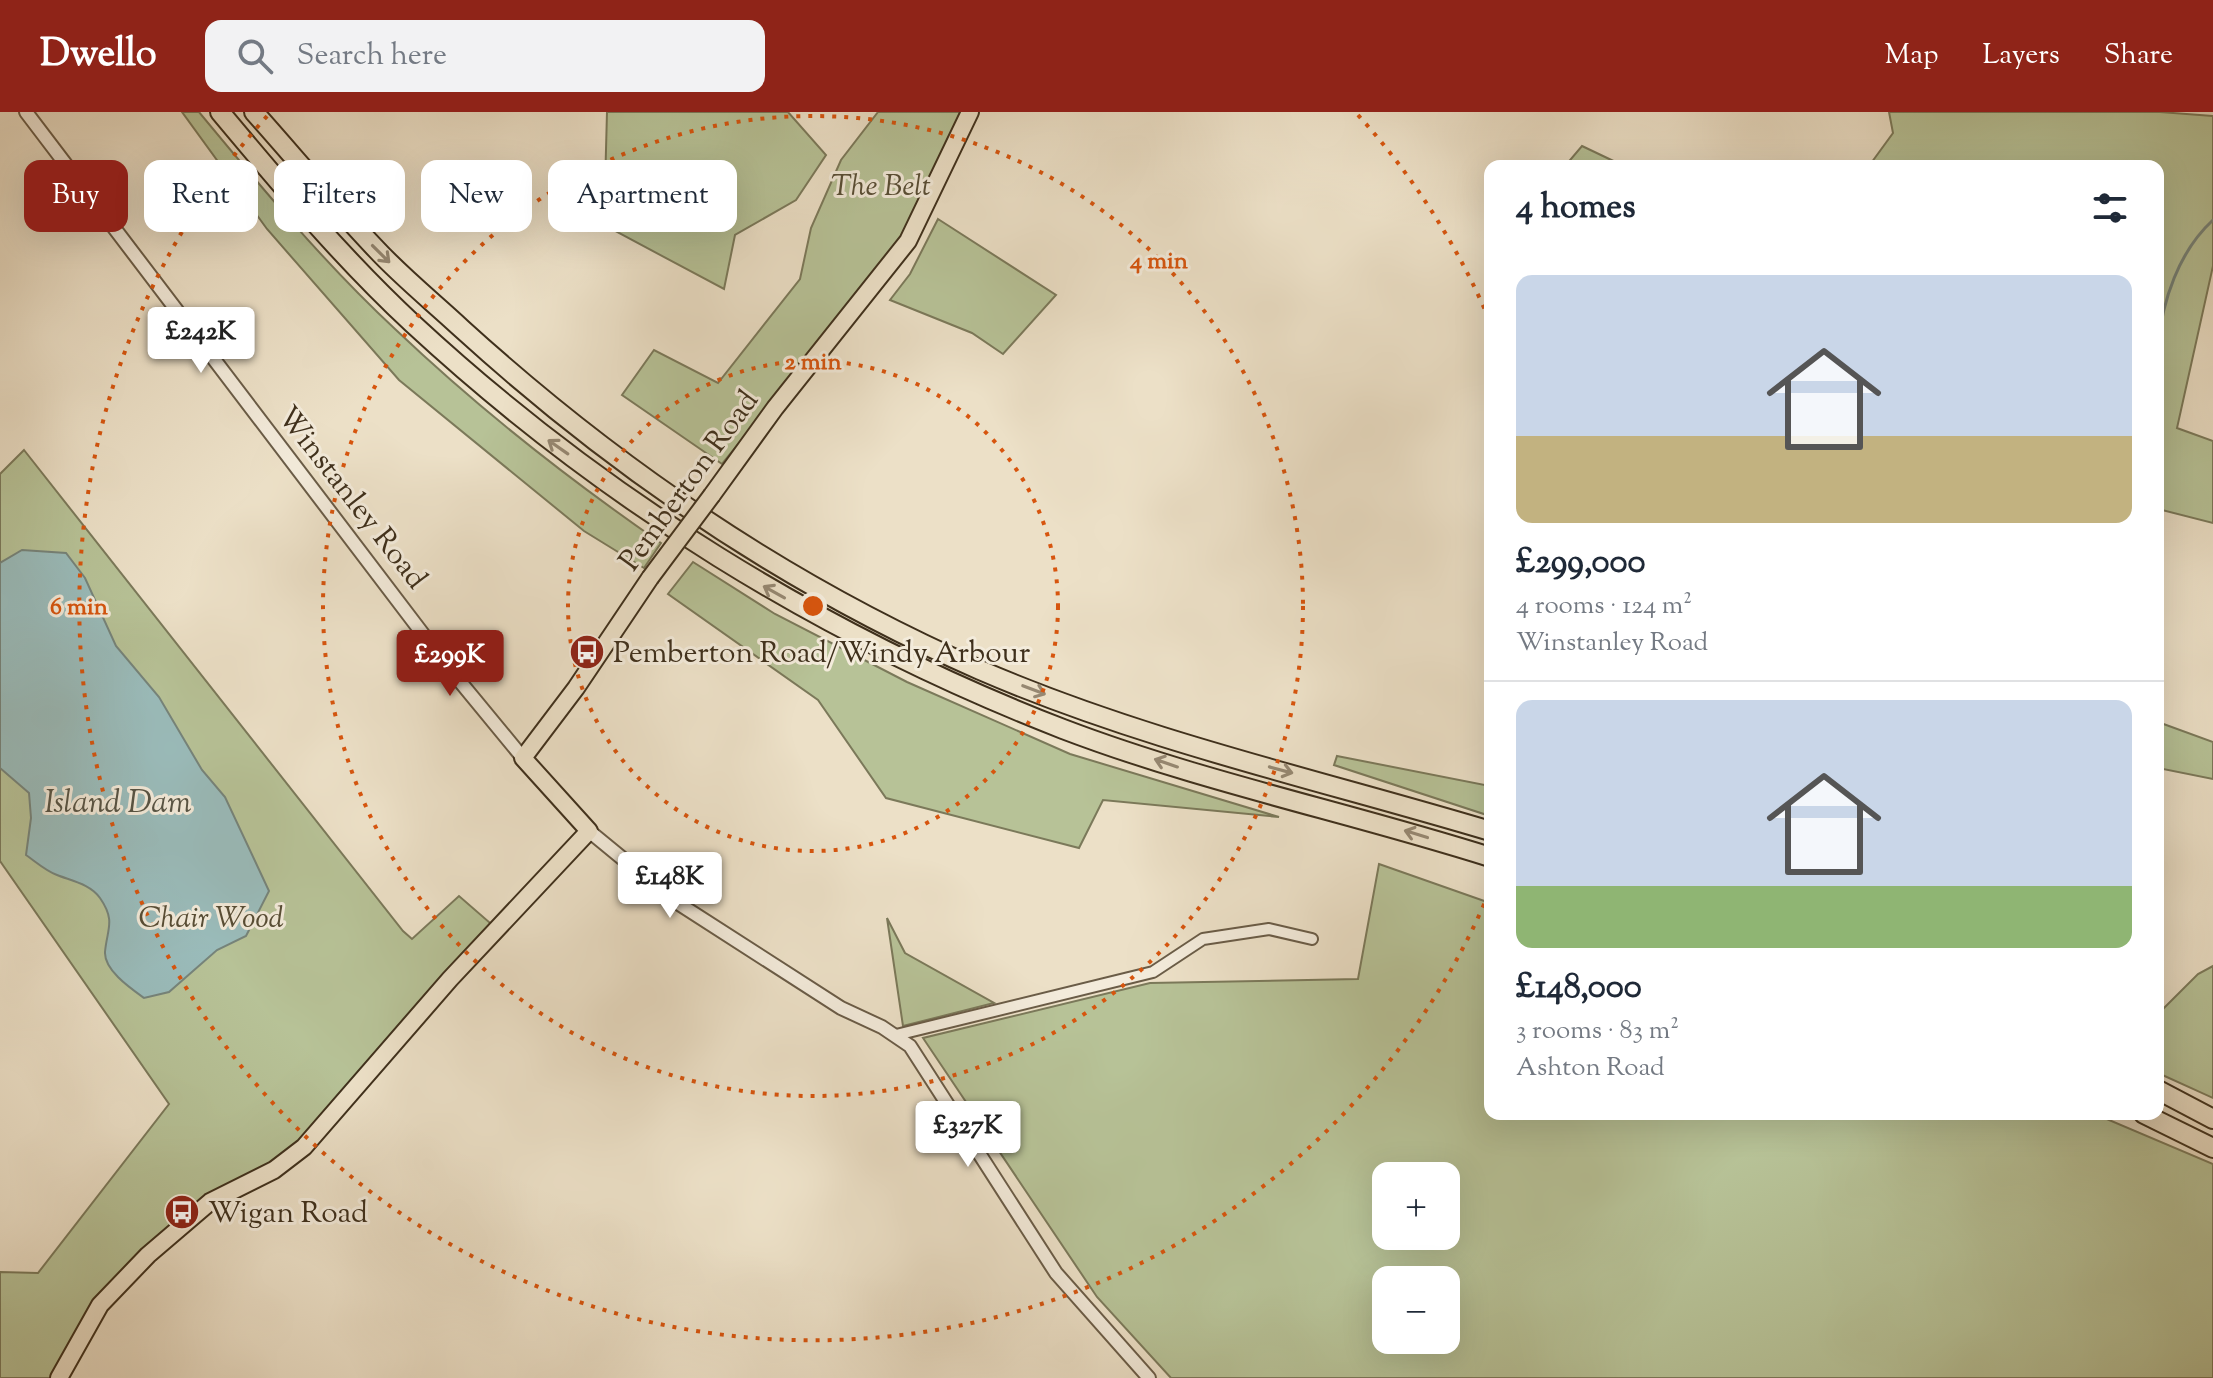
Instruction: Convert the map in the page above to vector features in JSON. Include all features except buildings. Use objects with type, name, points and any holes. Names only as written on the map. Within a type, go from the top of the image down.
[{"type":"highway","points":[[220,112],[299,206],[412,323],[541,435],[670,527],[765,587],[910,664],[1064,729],[1213,779],[1484,855]]},
{"type":"highway","points":[[254,112],[377,251],[543,402],[688,510],[831,599],[982,670],[1161,738],[1484,829]]},
{"type":"highway","points":[[2164,1093],[2213,1119]]},
{"type":"highway","points":[[2156,1120],[2213,1148]]},
{"type":"main road","name":"Pemberton Road","points":[[523,758],[775,408],[908,241],[970,112]]},
{"type":"main road","name":"Winstanley Road","points":[[523,758],[589,831]]},
{"type":"main road","points":[[59,1378],[100,1305],[148,1255],[210,1202],[274,1170],[304,1147],[450,979],[589,831]]},
{"type":"street","name":"Winstanley Road","points":[[26,112],[448,667],[523,758]]},
{"type":"street","points":[[589,831],[673,900],[841,1008],[896,1035],[922,1061],[1056,1273],[1149,1378]]},
{"type":"street","points":[[896,1035],[1153,972],[1203,939],[1269,929],[1312,939]]},
{"type":"green space","points":[[182,112],[199,112],[240,160],[217,160]]},
{"type":"green space","points":[[607,112],[788,112],[826,155],[796,200],[735,235],[724,289],[617,232],[737,232],[737,160],[606,160]]},
{"type":"green space","name":"The Belt","points":[[878,112],[967,112],[907,237],[722,464],[622,395],[654,350],[718,383],[800,279],[811,228],[841,160]]},
{"type":"green space","points":[[1889,112],[2160,112],[2213,116],[2213,266],[2177,428],[2213,441],[2213,523],[2164,511],[2164,160],[1873,160],[1893,133]]},
{"type":"green space","points":[[1582,146],[1611,160],[1570,160]]},
{"type":"green space","points":[[258,182],[274,201],[274,232],[301,232],[369,304],[458,387],[591,493],[661,543],[644,568],[584,531],[399,380],[258,217]]},
{"type":"green space","points":[[938,219],[1056,295],[1003,354],[972,333],[890,300],[910,274]]},
{"type":"green space","name":"Chair Wood","points":[[24,450],[403,931],[412,939],[459,896],[497,929],[308,1151],[209,1208],[138,1264],[51,1378],[0,1378],[0,1272],[38,1273],[169,1104],[0,861],[0,474]]},
{"type":"green space","points":[[693,562],[775,614],[907,682],[1070,754],[1279,817],[1103,800],[1079,848],[886,798],[818,700],[668,594]]},
{"type":"green space","points":[[2164,724],[2213,742],[2213,779],[2164,769]]},
{"type":"green space","points":[[1337,756],[1484,785],[1484,814],[1334,765]]},
{"type":"green space","points":[[1379,864],[1484,901],[1484,1120],[2109,1120],[2213,1164],[2213,1378],[1171,1378],[1097,1297],[923,1038],[1150,983],[1358,979]]},
{"type":"green space","points":[[887,918],[905,953],[994,1003],[903,1026]]},
{"type":"green space","points":[[2213,966],[2213,1098],[2164,1076],[2164,1008],[2198,974]]},
{"type":"water","name":"Island Dam","points":[[22,550],[66,553],[85,578],[116,646],[159,697],[202,770],[225,797],[269,891],[246,936],[217,950],[169,992],[144,998],[119,978],[106,959],[109,919],[100,898],[86,886],[45,869],[26,855],[31,818],[29,793],[0,768],[0,563]]},
{"type":"waterway","points":[[2164,312],[2182,262],[2201,232],[2213,220]]},
{"type":"place","name":"Pemberton Road/Windy Arbour","points":[[587,652]]},
{"type":"place","name":"Wigan Road","points":[[182,1212]]}]
